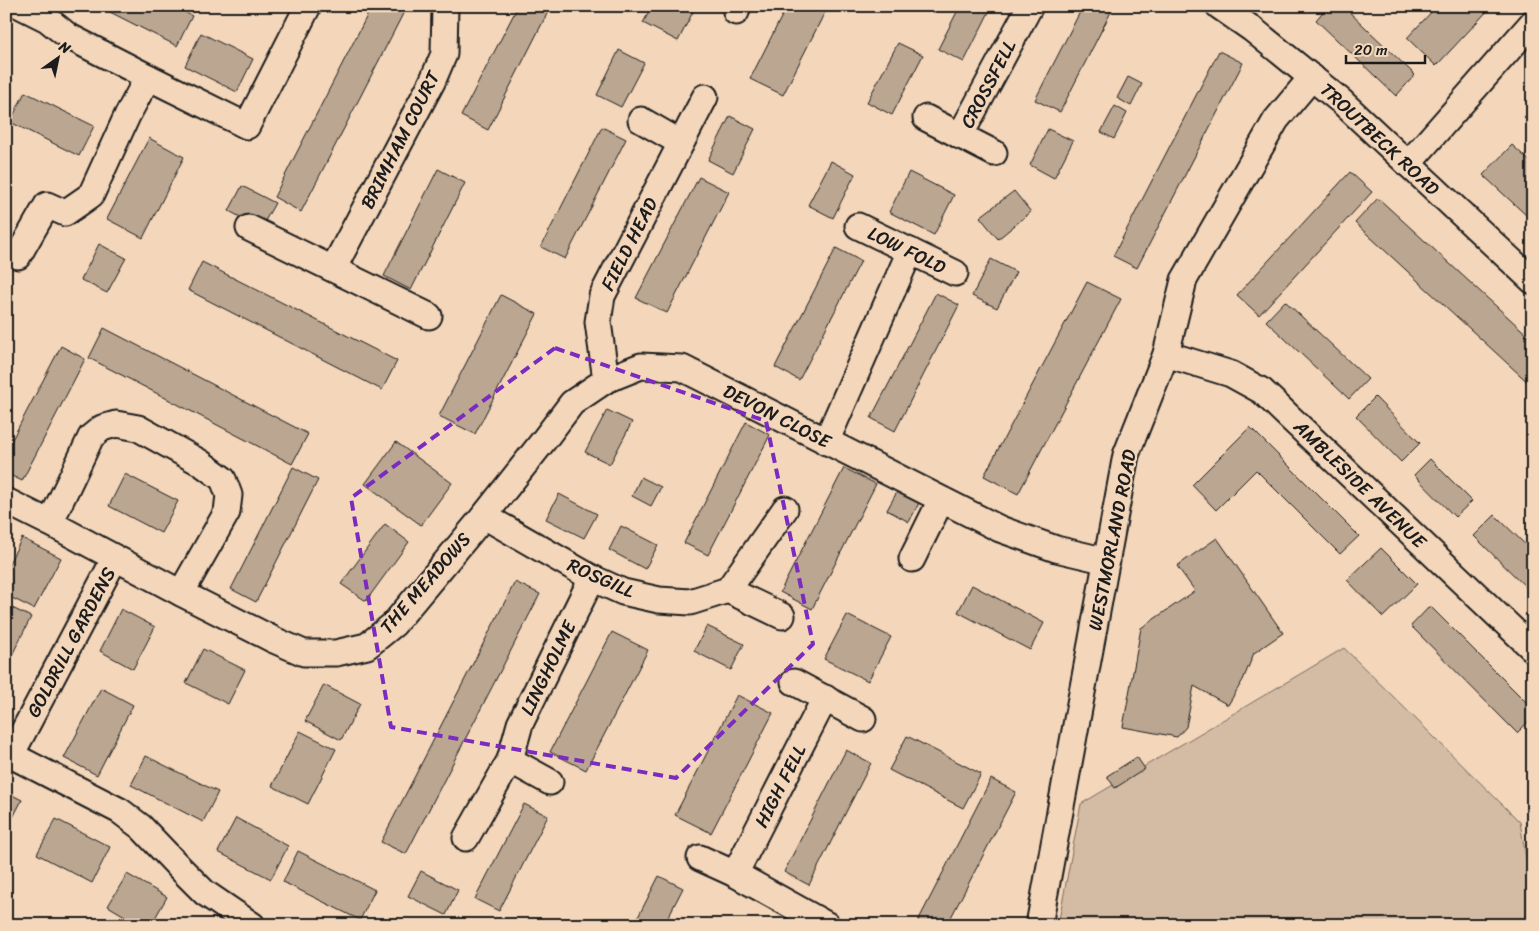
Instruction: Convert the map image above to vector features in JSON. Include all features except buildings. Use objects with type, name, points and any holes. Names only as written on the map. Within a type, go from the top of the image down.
[{"type":"street","points":[[21,6],[47,19],[68,36],[247,126],[308,6]]},
{"type":"street","name":"BRIMHAM COURT","points":[[333,269],[435,75],[444,54],[445,6]]},
{"type":"street","name":"CROSSFELL","points":[[960,136],[1030,6]]},
{"type":"street","name":"TROUTBECK ROAD","points":[[1219,6],[1252,28],[1342,102],[1533,281]]},
{"type":"street","points":[[1408,164],[1533,22]]},
{"type":"street","points":[[18,256],[46,205],[65,213],[90,195],[127,116],[148,77]]},
{"type":"street","name":"WESTMORLAND ROAD","points":[[1039,925],[1126,455],[1166,354],[1184,280],[1276,120],[1312,77]]},
{"type":"street","name":"FIELD HEAD","points":[[606,380],[598,322],[602,296],[705,97]]},
{"type":"street","name":"CROSSFELL","points":[[926,118],[994,153]]},
{"type":"street","points":[[641,120],[681,143]]},
{"type":"street","name":"LOW FOLD","points":[[858,226],[955,273]]},
{"type":"street","points":[[249,228],[429,316]]},
{"type":"street","points":[[826,442],[910,251]]},
{"type":"street","name":"AMBLESIDE AVENUE","points":[[1166,354],[1230,374],[1262,390],[1533,648]]},
{"type":"street","name":"DEVON CLOSE","points":[[606,380],[641,366],[682,368],[1000,529],[1056,548],[1106,561]]},
{"type":"street","name":"THE MEADOWS","points":[[6,501],[274,640],[304,652],[336,653],[367,646],[394,624],[484,516],[572,403],[606,380]]},
{"type":"street","points":[[50,523],[91,437],[102,428],[116,424],[138,428],[201,463],[223,479],[229,495],[227,512],[181,593]]},
{"type":"street","points":[[912,559],[941,500]]},
{"type":"street","points":[[782,616],[728,590],[785,509]]},
{"type":"street","name":"ROSGILL","points":[[484,516],[592,578],[623,592],[659,600],[690,602],[728,590]]},
{"type":"street","name":"GOLDRILL GARDENS","points":[[116,558],[9,754],[120,810],[141,826],[205,893],[252,925]]},
{"type":"street","name":"LINGHOLME","points":[[466,838],[510,760],[520,724],[592,578]]},
{"type":"street","points":[[794,682],[863,719]]},
{"type":"street","name":"HIGH FELL","points":[[735,874],[825,698]]},
{"type":"street","points":[[510,760],[550,782]]},
{"type":"street","points":[[700,858],[735,874],[827,925]]},
{"type":"highlighted area","points":[[555,348],[766,421],[813,644],[676,778],[391,727],[351,498]]},
{"type":"shaded area","points":[[1344,648],[1520,822],[1533,900],[1533,925],[1058,925],[1081,804]]}]
